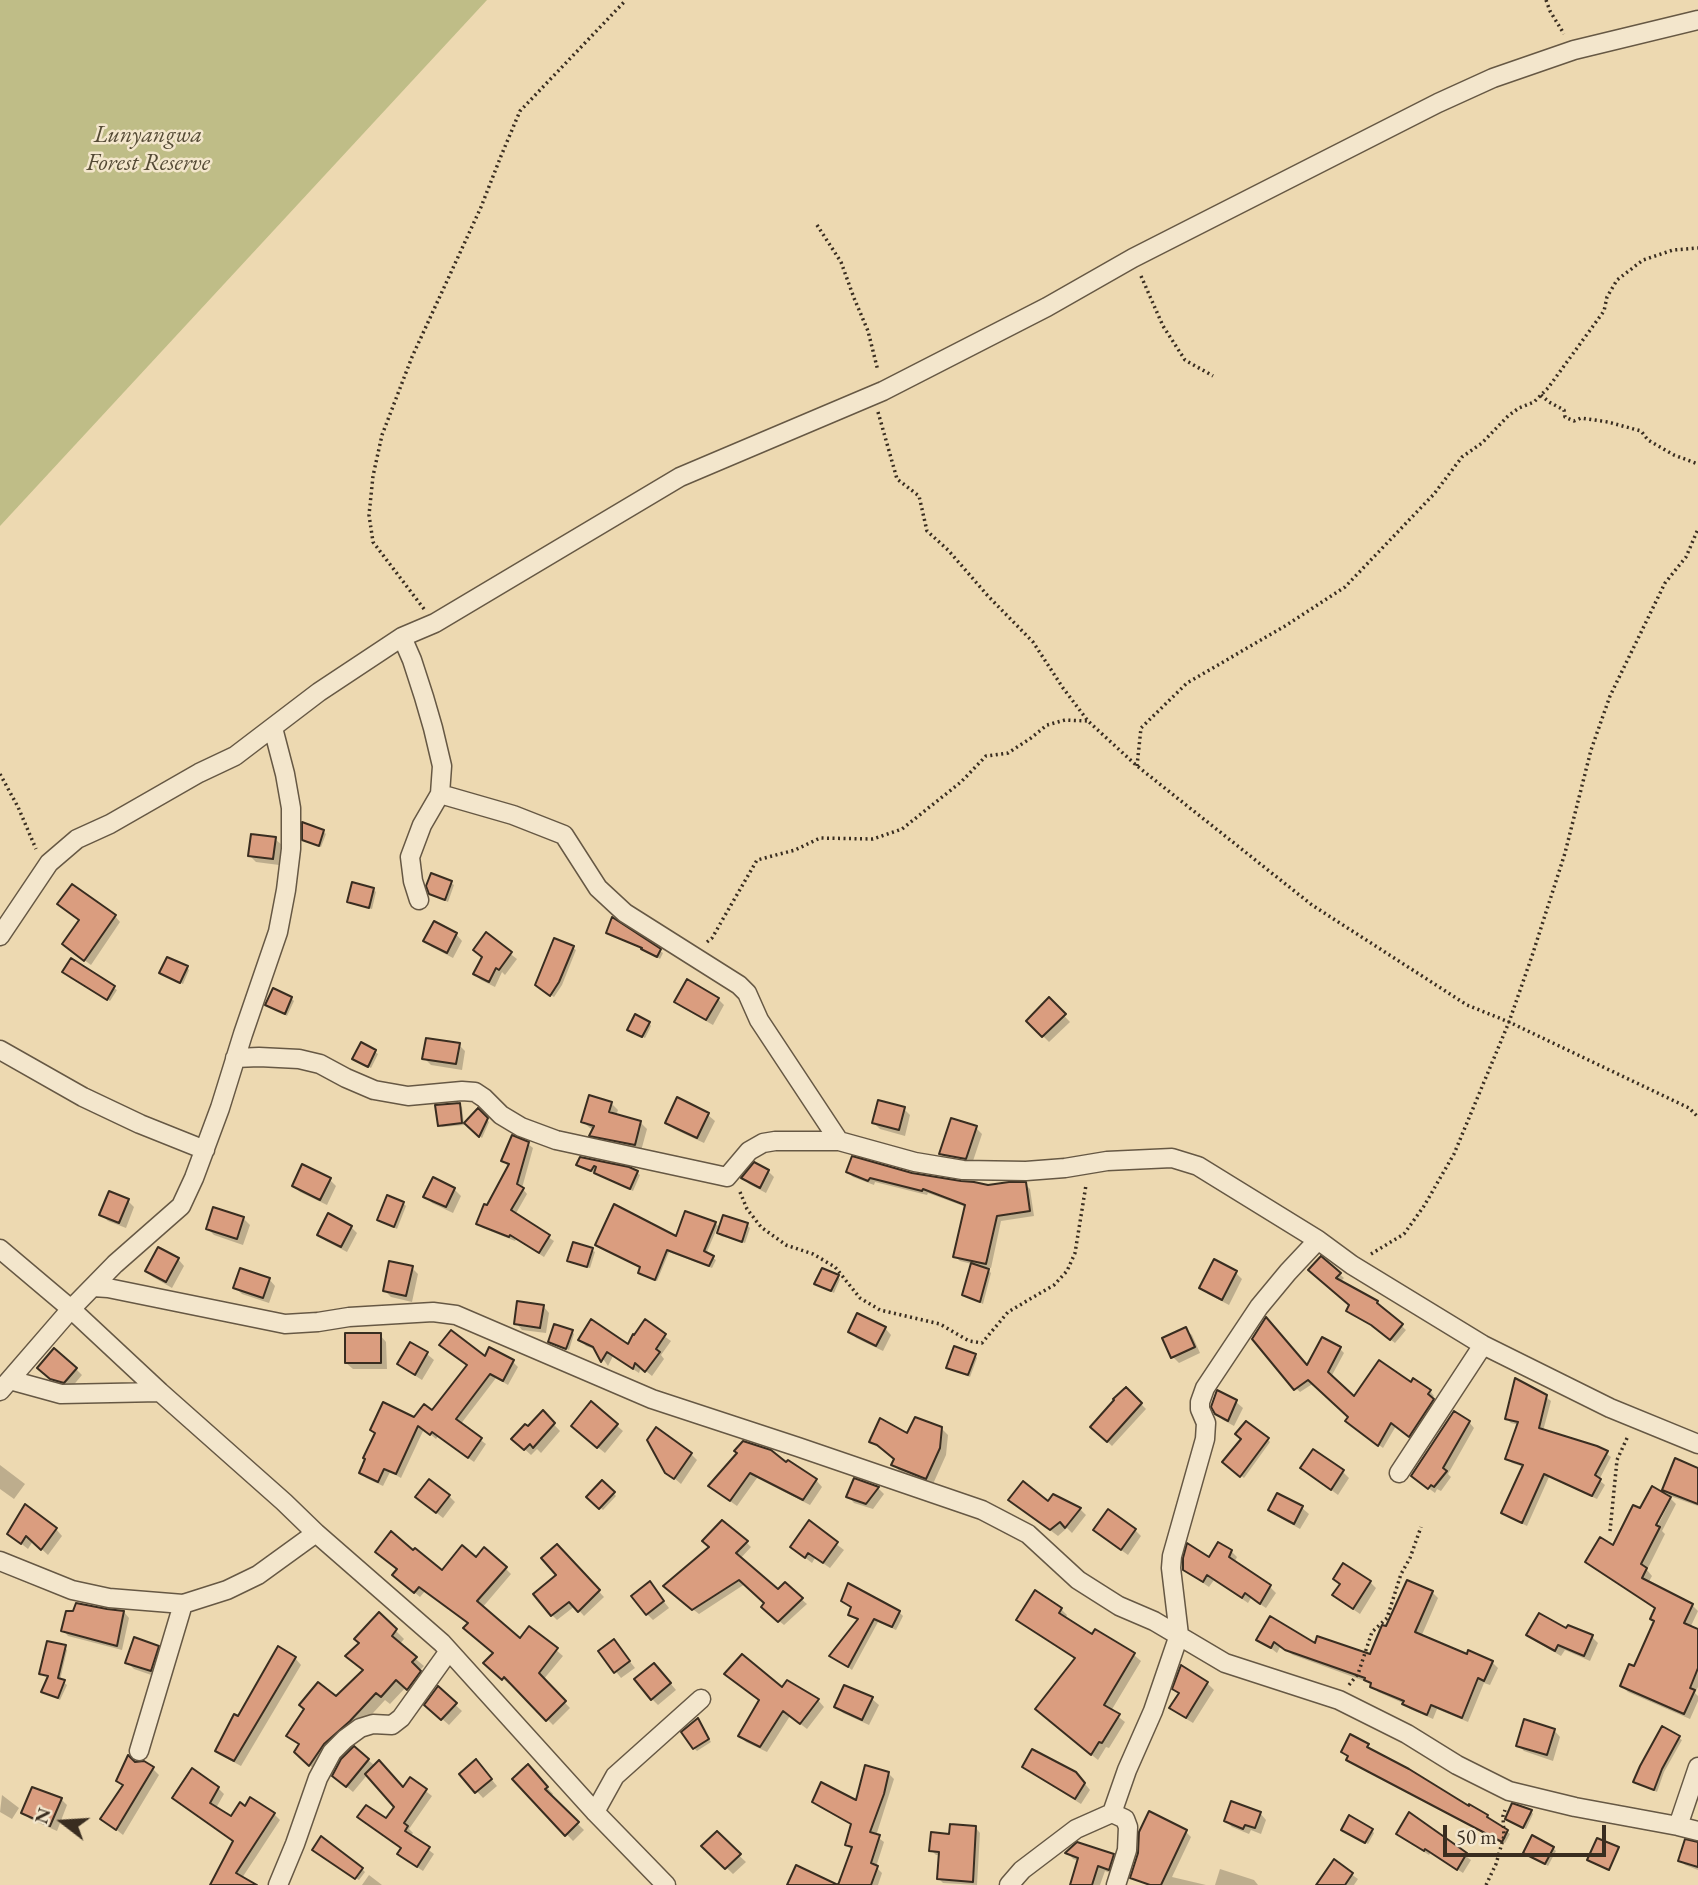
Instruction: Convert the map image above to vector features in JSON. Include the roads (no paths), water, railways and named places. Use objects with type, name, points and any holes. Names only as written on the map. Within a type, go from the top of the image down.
[{"type":"street","points":[[0,936],[50,863],[77,839],[235,756],[319,692],[402,637],[435,623],[680,477],[883,391],[1047,307],[1133,258],[1438,103],[1493,78],[1574,50],[1698,20]]},
{"type":"street","points":[[402,637],[412,660],[442,766],[440,794],[422,825],[410,857],[419,900]]},
{"type":"street","points":[[5,1386],[71,1309],[123,1256],[181,1206],[194,1178],[278,932],[286,890],[291,849],[291,808],[273,728]]},
{"type":"street","points":[[440,794],[513,815],[564,835],[598,888],[625,913],[727,976],[747,993],[759,1020],[839,1141]]},
{"type":"street","points":[[0,1049],[83,1097],[205,1150]]},
{"type":"street","points":[[235,1058],[299,1059],[320,1063],[374,1090],[408,1096],[475,1092],[501,1115],[521,1127],[556,1140],[727,1177],[749,1151],[763,1143],[775,1141],[839,1141],[915,1162],[963,1170],[1026,1171],[1133,1159],[1172,1158],[1198,1166],[1483,1345],[1610,1408],[1698,1444]]},
{"type":"street","points":[[1009,1885],[1023,1870],[1076,1829],[1112,1813],[1127,1770],[1153,1711],[1179,1635],[1172,1556],[1205,1439],[1206,1423],[1199,1409],[1205,1388],[1259,1307],[1318,1240]]},
{"type":"street","points":[[0,1249],[71,1309],[449,1651],[595,1812],[666,1885]]},
{"type":"street","points":[[93,1287],[285,1324],[433,1312],[456,1315],[652,1399],[982,1510],[1028,1534],[1078,1580],[1119,1606],[1154,1621],[1225,1662],[1339,1700],[1407,1734],[1466,1770],[1510,1791],[1575,1807],[1698,1831]]},
{"type":"street","points":[[1399,1473],[1483,1345]]},
{"type":"street","points":[[5,1386],[61,1394],[160,1392]]},
{"type":"street","points":[[0,1561],[72,1590],[109,1598],[183,1604],[227,1590],[258,1575],[316,1533]]},
{"type":"street","points":[[139,1751],[183,1604]]},
{"type":"street","points":[[278,1885],[318,1778],[332,1752],[360,1728],[373,1724],[392,1725],[401,1718],[449,1651]]},
{"type":"street","points":[[595,1812],[615,1776],[701,1699]]},
{"type":"street","points":[[1678,1826],[1698,1767]]},
{"type":"street","points":[[1112,1813],[1125,1819],[1128,1827],[1127,1850],[1116,1885]]},
{"type":"park label","name":"Lunyangwa Forest Reserve","points":[[148,149]]}]
